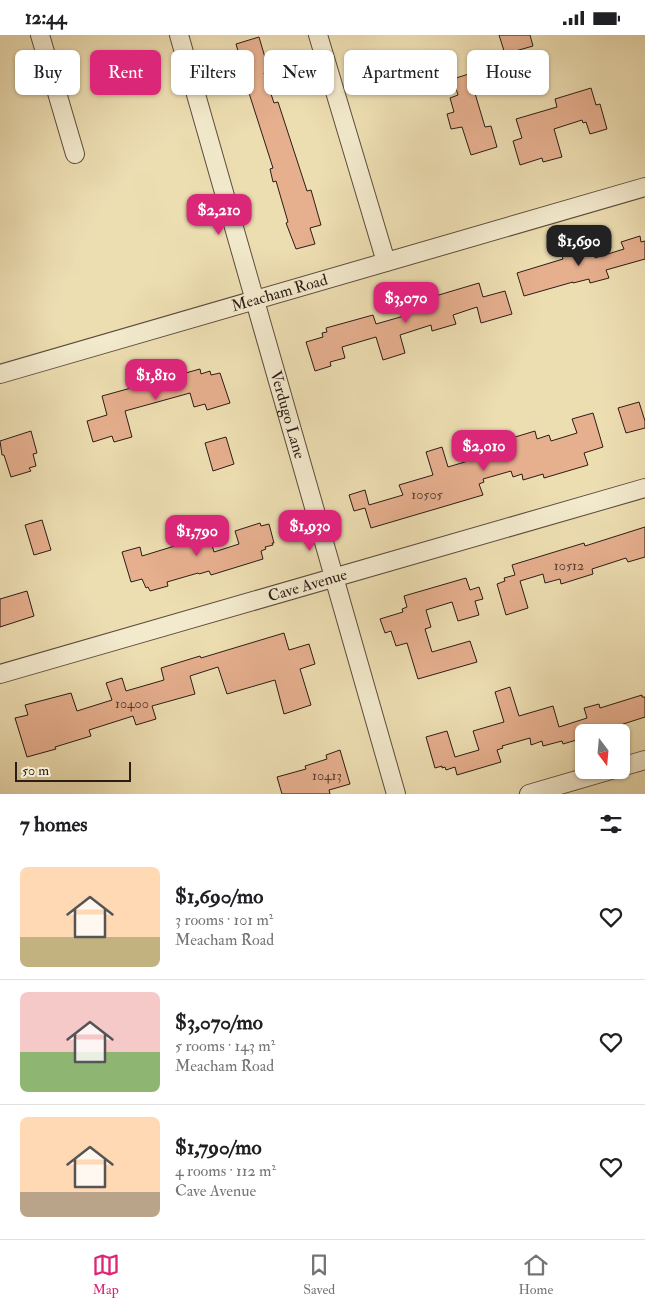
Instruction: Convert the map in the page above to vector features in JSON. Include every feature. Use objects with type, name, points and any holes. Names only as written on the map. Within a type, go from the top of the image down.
[{"type":"street","points":[[40,35],[74,154]]},
{"type":"street","name":"Verdugo Lane","points":[[179,35],[396,794]]},
{"type":"street","points":[[318,35],[386,262]]},
{"type":"street","name":"Meacham Road","points":[[0,374],[645,187]]},
{"type":"street","name":"Cave Avenue","points":[[0,674],[645,488]]},
{"type":"street","points":[[630,764],[645,760]]},
{"type":"street","points":[[529,794],[580,779]]},
{"type":"building","points":[[499,35],[530,35],[533,46],[519,50],[504,50]]},
{"type":"building","points":[[259,37],[264,54],[264,95],[271,95],[274,103],[278,102],[307,191],[311,190],[321,225],[310,228],[315,244],[296,249],[286,223],[288,222],[276,181],[273,182],[270,169],[273,168],[250,95],[254,95],[254,50],[238,50],[236,44]]},
{"type":"building","points":[[467,75],[467,95],[475,95],[485,127],[491,126],[497,147],[471,155],[462,127],[451,129],[447,114],[454,112],[450,98],[458,95],[457,78]]},
{"type":"building","points":[[591,88],[596,105],[600,104],[607,129],[590,134],[586,122],[583,123],[582,120],[554,129],[562,157],[543,162],[542,158],[520,165],[513,141],[522,138],[516,119],[557,107],[555,99]]},
{"type":"building","points":[[640,236],[641,242],[645,241],[645,259],[606,270],[609,278],[590,283],[589,279],[573,282],[524,296],[517,273],[563,259],[559,246],[575,242],[578,255],[593,251],[595,258],[624,249],[621,242]]},
{"type":"building","points":[[479,283],[483,297],[505,291],[512,314],[481,323],[477,307],[453,315],[456,324],[432,331],[431,325],[400,335],[405,353],[383,360],[376,337],[342,347],[345,358],[330,362],[331,366],[315,371],[306,342],[323,337],[322,333],[327,332],[326,328],[373,315],[376,324],[411,314],[411,312],[424,308],[422,300]]},
{"type":"building","points":[[200,369],[201,374],[210,371],[211,375],[220,373],[230,403],[207,410],[205,404],[194,407],[190,393],[125,411],[132,437],[114,442],[112,436],[93,442],[87,421],[107,415],[102,396]]},
{"type":"building","points":[[639,402],[645,421],[645,428],[626,433],[618,408]]},
{"type":"building","points":[[593,413],[603,447],[584,453],[588,465],[544,478],[543,474],[523,480],[522,474],[513,477],[511,471],[483,479],[484,482],[479,484],[483,495],[371,528],[365,508],[354,511],[349,495],[365,490],[369,505],[403,495],[399,485],[433,475],[426,452],[442,447],[448,467],[505,450],[502,441],[535,431],[537,439],[549,435],[551,441],[577,433],[572,419]]},
{"type":"building","points":[[31,431],[37,453],[33,454],[36,466],[29,468],[31,471],[11,477],[4,455],[2,455],[0,441]]},
{"type":"building","points":[[226,437],[234,464],[213,471],[205,443]]},
{"type":"building","points":[[42,520],[51,550],[34,555],[25,525]]},
{"type":"building","points":[[260,523],[261,526],[269,524],[274,543],[261,551],[263,559],[211,575],[209,571],[198,573],[167,582],[168,586],[150,591],[148,587],[146,588],[142,579],[131,582],[122,552],[140,547],[142,556],[178,545],[176,537],[207,528],[214,552],[239,544],[235,531]]},
{"type":"building","points":[[645,527],[645,557],[628,562],[626,558],[592,569],[593,574],[561,584],[560,579],[545,583],[543,574],[520,581],[528,608],[506,615],[497,584],[505,581],[504,578],[515,575],[512,565],[584,543],[585,546]]},
{"type":"building","points":[[466,578],[470,590],[479,587],[483,599],[475,601],[479,615],[458,621],[452,602],[426,610],[431,627],[425,629],[432,652],[470,641],[477,662],[418,679],[407,643],[396,646],[391,631],[385,633],[380,619],[403,612],[402,609],[407,607],[404,596]]},
{"type":"building","points":[[27,591],[34,616],[0,627],[0,599]]},
{"type":"building","points":[[284,633],[289,650],[309,644],[315,664],[300,669],[311,705],[284,714],[275,680],[227,694],[218,667],[190,676],[195,694],[152,706],[156,719],[136,725],[133,716],[89,730],[91,736],[27,757],[15,718],[28,715],[25,705],[71,693],[77,711],[112,700],[106,683],[122,678],[126,691],[164,680],[161,668]]},
{"type":"building","points":[[510,687],[519,716],[553,706],[559,727],[587,718],[584,708],[599,704],[600,708],[642,695],[642,697],[645,697],[645,717],[623,724],[575,724],[575,740],[563,744],[562,741],[543,746],[542,741],[531,745],[530,738],[502,746],[503,748],[497,750],[501,762],[457,775],[455,767],[446,770],[442,766],[435,768],[426,737],[447,731],[455,757],[479,750],[473,731],[504,722],[495,692]]},
{"type":"building","points":[[340,750],[350,784],[329,790],[330,794],[282,794],[277,777],[306,769],[305,766],[327,759],[326,755]]}]
